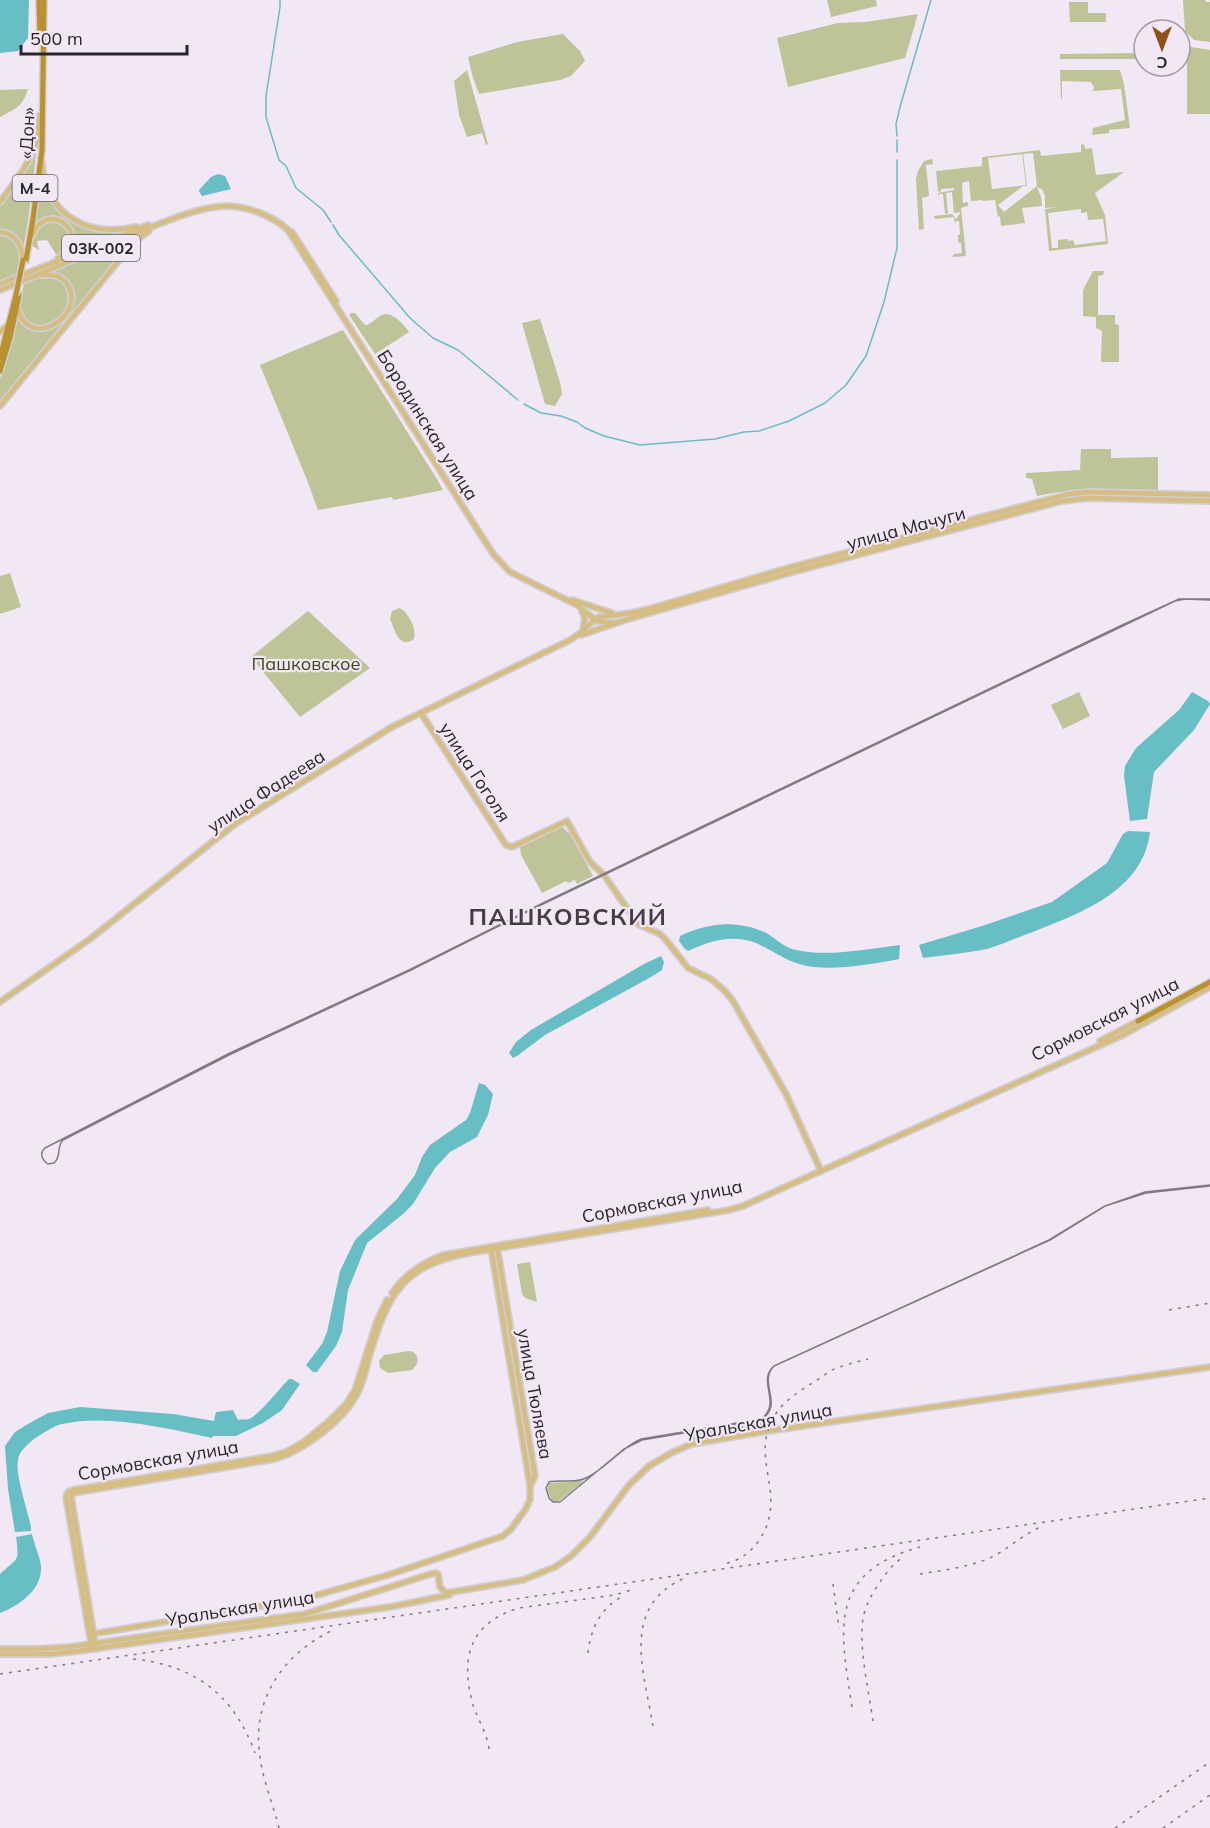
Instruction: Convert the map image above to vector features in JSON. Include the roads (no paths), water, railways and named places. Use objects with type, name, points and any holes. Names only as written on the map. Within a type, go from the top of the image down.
[{"type":"highway","name":"«Дон»","points":[[25,260],[36,179],[40,115],[41,0]]},
{"type":"highway","name":"«Дон»","points":[[0,358],[25,260],[41,155],[43,122],[41,0]]},
{"type":"highway","name":"«Дон»","points":[[0,371],[17,306],[17,295]]},
{"type":"highway","name":"Сормовская улица","points":[[1138,1022],[1210,982]]},
{"type":"main road","points":[[0,202],[30,158],[37,140],[40,115]]},
{"type":"main road","points":[[41,155],[46,188],[56,205],[73,219],[93,227],[114,230],[151,224]]},
{"type":"main road","name":"03К-002","points":[[1,286],[45,265],[205,206],[226,203],[247,207]]},
{"type":"main road","name":"03К-002","points":[[1,286],[16,284],[188,214],[219,206],[247,207]]},
{"type":"main road","name":"Бородинская улица","points":[[247,207],[288,230],[477,530],[500,562],[515,576],[577,606],[594,620]]},
{"type":"main road","name":"Бородинская улица","points":[[247,207],[263,212],[288,226],[502,561],[517,574],[531,581],[590,607],[615,614]]},
{"type":"main road","points":[[0,406],[134,242],[146,232],[188,214]]},
{"type":"main road","points":[[25,260],[35,228],[48,219],[60,220],[71,231],[72,241],[64,254],[45,265]]},
{"type":"main road","points":[[0,232],[7,233],[18,241],[25,260]]},
{"type":"main road","points":[[1,286],[46,274],[56,275],[63,279],[71,290],[67,312],[59,322],[47,328],[40,329],[26,323],[17,306]]},
{"type":"main road","points":[[0,332],[7,326],[11,317]]},
{"type":"main road","name":"улица Мачуги","points":[[878,547],[1069,494],[1088,492],[1210,495]]},
{"type":"main road","name":"улица Мачуги","points":[[570,640],[615,623],[788,568],[1073,499],[1210,501]]},
{"type":"main road","name":"улица Мачуги","points":[[594,620],[599,617],[670,605]]},
{"type":"main road","points":[[577,606],[585,617],[582,632]]},
{"type":"main road","points":[[570,640],[594,620],[601,623],[615,623]]},
{"type":"main road","name":"улица Фадеева","points":[[0,1002],[90,939],[236,825],[392,728],[570,640]]},
{"type":"main road","name":"улица Гоголя","points":[[421,713],[506,845],[512,847],[567,821],[590,862],[605,876],[638,924],[654,931],[666,940],[688,968],[711,979],[725,991],[786,1094],[821,1170]]},
{"type":"main road","name":"Сормовская улица","points":[[93,1634],[71,1505],[71,1493],[252,1461],[275,1459],[296,1452],[346,1410],[360,1390],[382,1312],[400,1282],[419,1266],[443,1255],[734,1209],[1124,1035],[1210,987]]},
{"type":"main road","name":"Сормовская улица","points":[[821,1170],[1113,1036],[1138,1022]]},
{"type":"main road","name":"улица Тюляева","points":[[494,1247],[531,1469],[535,1476],[530,1485]]},
{"type":"main road","name":"Уральская улица","points":[[0,1654],[51,1654],[292,1618],[390,1607],[522,1580],[555,1567],[571,1556],[590,1537],[630,1485],[649,1466],[692,1444],[1210,1368]]},
{"type":"main road","name":"Уральская улица","points":[[93,1634],[303,1599],[392,1574],[503,1536],[525,1510],[530,1500],[530,1485]]},
{"type":"main road","name":"Уральская улица","points":[[292,1618],[434,1573],[438,1574],[440,1587],[447,1594]]},
{"type":"main road","points":[[93,1634],[94,1646]]},
{"type":"main road","name":"Уральская улица","points":[[0,1649],[94,1646]]},
{"type":"water","points":[[0,0],[29,0],[28,38],[18,51],[0,53]]},
{"type":"water","points":[[218,174],[225,176],[231,189],[202,196],[199,190],[211,177]]},
{"type":"water","points":[[1192,692],[1210,704],[1194,730],[1154,772],[1147,819],[1130,821],[1124,776],[1125,766],[1136,748],[1179,710]]},
{"type":"water","points":[[1128,831],[1150,832],[1145,853],[1135,870],[1122,885],[1105,898],[1068,918],[987,949],[923,958],[919,945],[1052,902],[1107,863],[1123,834]]},
{"type":"water","points":[[727,924],[758,930],[789,948],[805,952],[846,952],[900,945],[899,959],[828,968],[793,962],[747,940],[721,940],[688,951],[679,941],[680,936],[692,931]]},
{"type":"water","points":[[661,956],[664,962],[662,970],[545,1035],[517,1056],[513,1058],[509,1053],[516,1042],[531,1030]]},
{"type":"water","points":[[479,1083],[485,1085],[493,1094],[488,1115],[477,1137],[450,1152],[435,1168],[413,1204],[367,1243],[348,1290],[342,1332],[336,1346],[317,1372],[313,1372],[306,1365],[322,1344],[327,1332],[340,1271],[355,1240],[397,1199],[415,1175],[430,1145],[466,1120]]},
{"type":"water","points":[[289,1379],[300,1384],[282,1410],[263,1423],[236,1436],[213,1436],[212,1438],[117,1421],[80,1421],[51,1428],[34,1439],[19,1457],[18,1475],[31,1531],[15,1532],[8,1489],[5,1446],[15,1432],[28,1424],[48,1413],[80,1407],[173,1414],[214,1421],[216,1412],[233,1410],[238,1420],[248,1419],[253,1417]]},
{"type":"water","points":[[32,1534],[41,1566],[38,1582],[22,1601],[0,1613],[0,1574],[16,1559],[18,1552],[16,1537]]},
{"type":"waterway","points":[[280,0],[266,96],[266,117],[279,160],[286,166],[296,188],[323,210],[331,222]]},
{"type":"waterway","points":[[897,136],[896,124],[900,107],[931,0]]},
{"type":"waterway","points":[[897,140],[897,152]]},
{"type":"waterway","points":[[524,404],[541,413],[561,416],[577,422],[604,436],[640,445],[715,439],[759,431],[789,421],[825,403],[846,385],[866,356],[884,302],[897,248],[897,160]]},
{"type":"waterway","points":[[333,225],[410,318],[433,338],[458,350],[518,400]]},
{"type":"tram line","points":[[1210,599],[1179,599],[1118,627],[543,903],[409,970],[230,1053],[45,1148],[42,1152],[43,1158],[48,1164],[54,1163],[63,1140],[231,1054],[409,971],[543,904],[1175,601],[1210,600]]},
{"type":"tram line","points":[[1210,1185],[1145,1192],[1105,1206],[1049,1240],[774,1366],[767,1378],[770,1406],[761,1419],[641,1439],[626,1447],[586,1478],[577,1481],[549,1482],[546,1488],[549,1498],[553,1502],[560,1502],[624,1449],[642,1440],[761,1420],[768,1414],[771,1407],[768,1379],[774,1366],[1050,1240],[1105,1206],[1146,1193],[1210,1186]]},
{"type":"railway","points":[[1169,1310],[1210,1303]]},
{"type":"railway","points":[[727,1563],[737,1560],[750,1551],[760,1539],[767,1524],[771,1496],[765,1455],[766,1441],[769,1427],[777,1412],[796,1394],[832,1370],[868,1359]]},
{"type":"railway","points":[[0,1674],[1210,1498]]},
{"type":"railway","points":[[920,1574],[957,1568],[992,1557],[1030,1532],[1044,1526]]},
{"type":"railway","points":[[852,1707],[844,1653],[844,1629],[847,1608],[854,1588],[868,1572],[890,1558],[920,1547]]},
{"type":"railway","points":[[873,1721],[863,1652],[864,1614],[881,1581],[903,1557]]},
{"type":"railway","points":[[653,1726],[642,1662],[641,1641],[644,1622],[652,1604],[666,1589],[687,1577]]},
{"type":"railway","points":[[833,1584],[839,1629]]},
{"type":"railway","points":[[489,1749],[469,1688],[469,1658],[472,1645],[479,1633],[489,1623],[519,1608],[615,1595],[631,1590]]},
{"type":"railway","points":[[588,1653],[599,1619],[610,1605],[625,1595]]},
{"type":"railway","points":[[279,1828],[260,1757],[261,1715],[266,1697],[286,1664],[300,1651],[335,1629]]},
{"type":"railway","points":[[133,1659],[175,1668],[209,1686],[224,1699],[236,1715],[255,1753]]},
{"type":"railway","points":[[1115,1828],[1210,1762]]},
{"type":"railway","points":[[1163,1828],[1210,1795]]},
{"type":"district","name":"ПАШКОВСКИЙ","points":[[568,916]]},
{"type":"park label","name":"Пашковское","points":[[306,663]]}]
